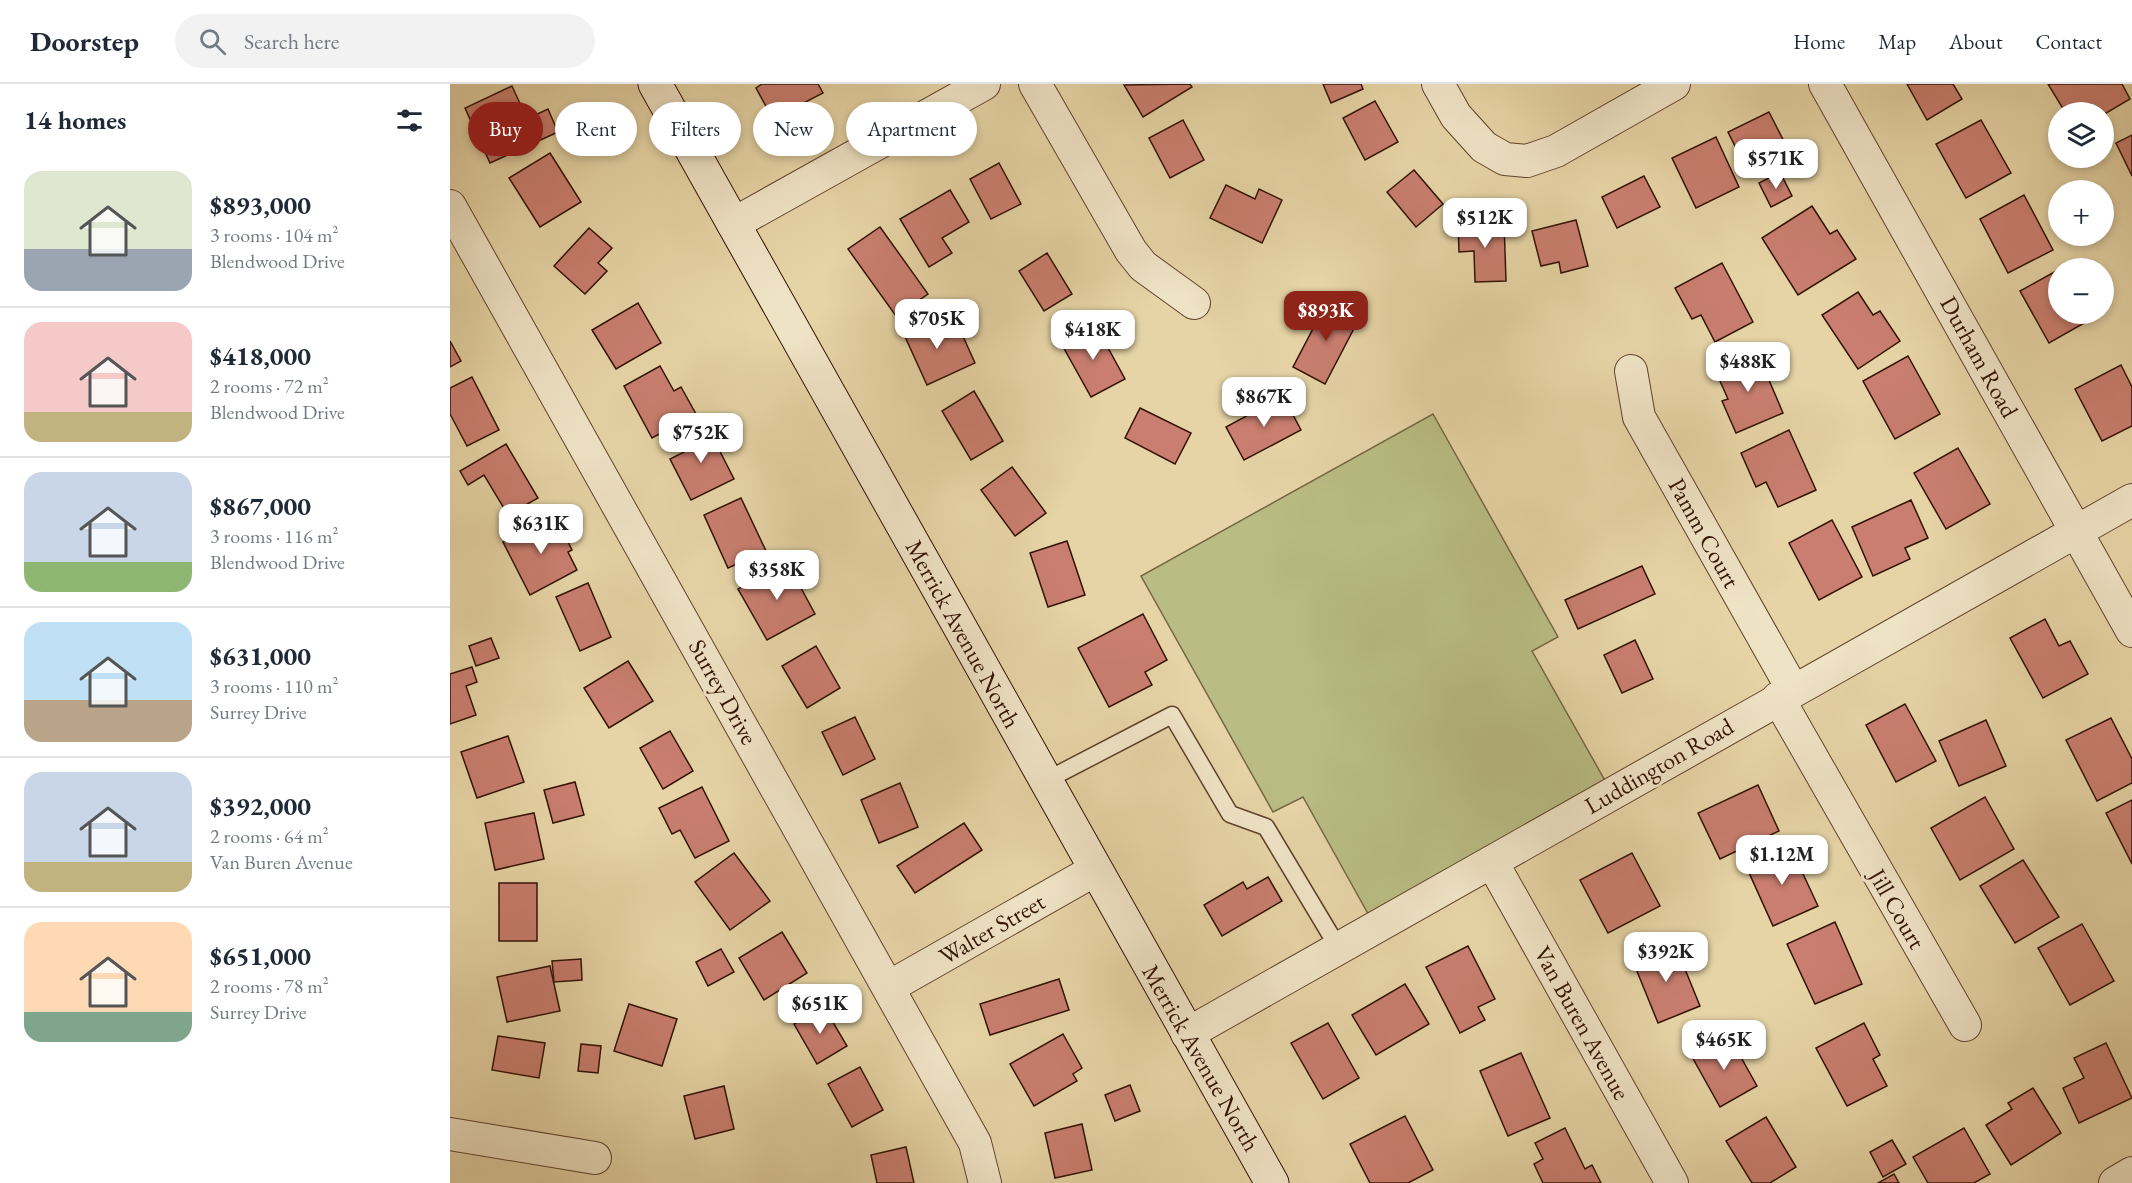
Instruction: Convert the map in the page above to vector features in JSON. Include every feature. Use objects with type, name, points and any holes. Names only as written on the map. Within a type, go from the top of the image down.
[{"type":"main road","name":"Merrick Avenue North","points":[[655,84],[1272,1183]]},
{"type":"street","points":[[733,224],[984,84]]},
{"type":"street","points":[[1035,84],[1131,251],[1143,266],[1194,303]]},
{"type":"street","points":[[1438,84],[1456,116],[1484,147],[1505,159],[1527,161],[1556,151],[1674,84]]},
{"type":"street","name":"Durham Road","points":[[1825,84],[2132,631]]},
{"type":"street","name":"Surrey Drive","points":[[450,206],[975,1143],[985,1183]]},
{"type":"street","name":"Pamm Court","points":[[1631,371],[1639,417],[1785,694]]},
{"type":"street","name":"Luddington Road","points":[[1187,1034],[1785,694],[2132,500]]},
{"type":"street","name":"Jill Court","points":[[1785,694],[1965,1025]]},
{"type":"street","name":"Van Buren Avenue","points":[[1492,862],[1672,1183]]},
{"type":"street","name":"Walter Street","points":[[889,987],[1095,870]]},
{"type":"street","points":[[450,1134],[595,1158]]},
{"type":"street","points":[[2115,1183],[2132,1173]]},
{"type":"lane","points":[[1045,781],[1172,715],[1230,814],[1266,827],[1339,949]]},
{"type":"green space","points":[[1433,414],[1558,637],[1532,651],[1612,793],[1376,928],[1303,797],[1273,812],[1141,576]]},
{"type":"building","points":[[762,84],[818,84],[823,93],[806,102],[764,102],[756,88]]},
{"type":"building","points":[[1190,84],[1192,87],[1143,117],[1124,85]]},
{"type":"building","points":[[1323,84],[1361,84],[1363,89],[1331,103]]},
{"type":"building","points":[[1907,84],[1953,84],[1962,99],[1927,120]]},
{"type":"building","points":[[2048,84],[2122,84],[2130,99],[2114,108],[2114,102],[2059,102]]},
{"type":"building","points":[[512,86],[519,102],[478,102]]},
{"type":"building","points":[[1375,101],[1398,142],[1365,160],[1343,118]]},
{"type":"building","points":[[548,109],[555,125],[555,133],[543,139],[543,111]]},
{"type":"building","points":[[1769,112],[1793,159],[1778,166],[1770,151],[1744,164],[1728,132]]},
{"type":"building","points":[[1183,120],[1204,160],[1170,178],[1149,138]]},
{"type":"building","points":[[1981,120],[2011,173],[1966,198],[1936,144]]},
{"type":"building","points":[[2132,135],[2132,176],[2116,143]]},
{"type":"building","points":[[1716,137],[1739,187],[1696,208],[1672,158]]},
{"type":"building","points":[[550,153],[581,202],[540,227],[509,178]]},
{"type":"building","points":[[487,156],[505,156],[490,163]]},
{"type":"building","points":[[999,163],[1021,204],[991,219],[970,179]]},
{"type":"building","points":[[1414,170],[1443,204],[1416,227],[1387,192]]},
{"type":"building","points":[[1780,172],[1792,196],[1771,207],[1759,183]]},
{"type":"building","points":[[1644,176],[1660,207],[1617,228],[1602,197]]},
{"type":"building","points":[[1226,185],[1255,199],[1259,189],[1282,200],[1262,243],[1210,218]]},
{"type":"building","points":[[950,190],[969,222],[942,238],[952,253],[929,267],[900,219]]},
{"type":"building","points":[[2024,195],[2048,241],[2048,246],[2051,246],[2053,250],[2008,273],[1980,219]]},
{"type":"building","points":[[1812,206],[1830,234],[1837,230],[1856,259],[1798,295],[1762,238]]},
{"type":"building","points":[[1576,220],[1588,266],[1561,273],[1559,262],[1541,266],[1532,231]]},
{"type":"building","points":[[1504,221],[1506,281],[1475,282],[1474,251],[1459,252],[1458,222]]},
{"type":"building","points":[[880,227],[928,294],[896,316],[848,249]]},
{"type":"building","points":[[589,228],[612,248],[598,263],[607,271],[585,294],[554,266]]},
{"type":"building","points":[[1047,253],[1072,294],[1044,311],[1019,271]]},
{"type":"building","points":[[1722,263],[1753,322],[1715,342],[1701,315],[1692,319],[1675,288]]},
{"type":"building","points":[[2048,276],[2048,324],[2082,324],[2049,343],[2020,291]]},
{"type":"building","points":[[1858,292],[1873,315],[1880,311],[1900,341],[1858,369],[1822,315]]},
{"type":"building","points":[[1328,300],[1360,317],[1325,384],[1293,367]]},
{"type":"building","points":[[638,303],[661,343],[616,369],[592,330]]},
{"type":"building","points":[[936,314],[947,338],[961,332],[975,363],[927,385],[902,330]]},
{"type":"building","points":[[1095,324],[1125,379],[1091,397],[1061,343]]},
{"type":"building","points":[[450,341],[461,361],[450,367]]},
{"type":"building","points":[[1757,352],[1783,413],[1736,433],[1722,401],[1728,399],[1715,370]]},
{"type":"building","points":[[1908,356],[1940,414],[1895,439],[1863,381]]},
{"type":"building","points":[[2121,365],[2132,387],[2132,426],[2102,441],[2075,389]]},
{"type":"building","points":[[660,366],[674,391],[681,387],[696,414],[652,438],[624,386]]},
{"type":"building","points":[[472,377],[499,430],[467,446],[450,414],[450,388]]},
{"type":"building","points":[[974,391],[1003,441],[971,460],[942,411]]},
{"type":"building","points":[[1283,396],[1301,430],[1244,460],[1226,427]]},
{"type":"building","points":[[1140,408],[1191,433],[1175,464],[1125,438]]},
{"type":"building","points":[[707,426],[734,479],[691,500],[670,459],[686,451],[679,439]]},
{"type":"building","points":[[1789,430],[1816,490],[1778,507],[1766,482],[1756,487],[1741,453]]},
{"type":"building","points":[[506,444],[538,498],[508,515],[484,475],[468,485],[460,471]]},
{"type":"building","points":[[1958,448],[1990,504],[1946,529],[1914,473]]},
{"type":"building","points":[[1012,467],[1046,513],[1015,536],[981,490]]},
{"type":"building","points":[[741,498],[766,551],[728,568],[704,515]]},
{"type":"building","points":[[1911,500],[1928,538],[1905,548],[1910,559],[1873,576],[1852,527]]},
{"type":"building","points":[[555,516],[572,550],[568,552],[577,570],[530,595],[503,542]]},
{"type":"building","points":[[1832,520],[1862,577],[1819,600],[1789,543]]},
{"type":"building","points":[[1067,541],[1085,595],[1048,607],[1030,553]]},
{"type":"building","points":[[787,562],[815,614],[767,640],[738,589]]},
{"type":"building","points":[[1642,566],[1655,594],[1578,629],[1565,600]]},
{"type":"building","points":[[588,583],[611,637],[580,651],[556,597]]},
{"type":"building","points":[[1143,614],[1167,660],[1145,672],[1152,685],[1109,707],[1078,648]]},
{"type":"building","points":[[2045,619],[2059,646],[2070,641],[2088,674],[2043,698],[2010,638]]},
{"type":"building","points":[[491,638],[499,658],[476,666],[469,646]]},
{"type":"building","points":[[1635,640],[1653,679],[1622,693],[1604,655]]},
{"type":"building","points":[[816,646],[840,688],[807,708],[782,666]]},
{"type":"building","points":[[628,661],[653,701],[609,728],[584,688]]},
{"type":"building","points":[[472,667],[477,682],[466,686],[476,715],[450,724],[450,674]]},
{"type":"building","points":[[1905,704],[1936,761],[1896,782],[1866,725]]},
{"type":"building","points":[[855,717],[875,759],[843,775],[822,732]]},
{"type":"building","points":[[2111,718],[2132,759],[2132,783],[2097,801],[2066,740]]},
{"type":"building","points":[[1986,720],[2006,766],[1959,786],[1939,741]]},
{"type":"building","points":[[670,731],[693,771],[663,789],[640,748]]},
{"type":"building","points":[[508,736],[524,782],[477,798],[461,752]]},
{"type":"building","points":[[575,782],[584,815],[553,823],[544,790]]},
{"type":"building","points":[[900,783],[918,827],[879,843],[861,800]]},
{"type":"building","points":[[1758,785],[1779,831],[1720,859],[1698,813]]},
{"type":"building","points":[[702,787],[729,841],[695,858],[680,830],[672,834],[659,808]]},
{"type":"building","points":[[1985,797],[2014,849],[1960,880],[1931,828]]},
{"type":"building","points":[[2132,800],[2132,864],[2106,813]]},
{"type":"building","points":[[534,813],[544,859],[495,870],[485,823]]},
{"type":"building","points":[[964,823],[982,850],[915,893],[897,866]]},
{"type":"building","points":[[1790,846],[1818,906],[1773,926],[1746,866]]},
{"type":"building","points":[[734,853],[770,901],[730,930],[695,882]]},
{"type":"building","points":[[1632,853],[1660,906],[1608,933],[1580,880]]},
{"type":"building","points":[[2023,860],[2059,917],[2015,943],[1980,886]]},
{"type":"building","points":[[1268,877],[1282,901],[1222,936],[1204,905],[1243,882],[1247,889]]},
{"type":"building","points":[[499,883],[537,883],[537,941],[499,941]]},
{"type":"building","points":[[1835,922],[1862,984],[1815,1004],[1787,944]]},
{"type":"building","points":[[2082,924],[2114,981],[2070,1005],[2038,948]]},
{"type":"building","points":[[782,932],[807,973],[764,1000],[739,958]]},
{"type":"building","points":[[1674,942],[1700,1006],[1658,1023],[1632,959]]},
{"type":"building","points":[[1468,946],[1495,999],[1478,1007],[1485,1020],[1460,1033],[1426,967]]},
{"type":"building","points":[[721,949],[734,972],[708,986],[696,962]]},
{"type":"building","points":[[581,959],[582,980],[554,982],[552,961]]},
{"type":"building","points":[[550,966],[560,1011],[507,1022],[497,977]]},
{"type":"building","points":[[1059,979],[1069,1010],[990,1035],[980,1004]]},
{"type":"building","points":[[1405,984],[1429,1024],[1376,1055],[1352,1015]]},
{"type":"building","points":[[629,1004],[677,1019],[662,1066],[614,1051]]},
{"type":"building","points":[[824,1007],[847,1046],[817,1064],[794,1024]]},
{"type":"building","points":[[1328,1023],[1359,1078],[1323,1099],[1291,1043]]},
{"type":"building","points":[[1864,1023],[1880,1055],[1873,1059],[1887,1086],[1847,1106],[1816,1048]]},
{"type":"building","points":[[1063,1034],[1082,1068],[1073,1074],[1077,1081],[1034,1106],[1010,1064]]},
{"type":"building","points":[[1728,1034],[1757,1086],[1720,1107],[1691,1055]]},
{"type":"building","points":[[498,1036],[545,1043],[539,1078],[492,1070]]},
{"type":"building","points":[[2106,1043],[2132,1098],[2079,1123],[2063,1088],[2084,1078],[2074,1058]]},
{"type":"building","points":[[581,1044],[601,1046],[598,1073],[578,1071]]},
{"type":"building","points":[[1521,1053],[1550,1118],[1508,1136],[1480,1071]]},
{"type":"building","points":[[860,1067],[883,1110],[852,1127],[828,1084]]},
{"type":"building","points":[[1130,1085],[1140,1111],[1115,1121],[1105,1095]]},
{"type":"building","points":[[724,1086],[734,1129],[695,1139],[684,1096]]},
{"type":"building","points":[[2033,1088],[2061,1133],[2011,1165],[1986,1125],[2012,1109],[2008,1103]]},
{"type":"building","points":[[1405,1116],[1433,1170],[1408,1183],[1370,1183],[1350,1144]]},
{"type":"building","points":[[1766,1117],[1796,1167],[1770,1183],[1752,1183],[1726,1141]]},
{"type":"building","points":[[1082,1124],[1092,1170],[1055,1178],[1045,1133]]},
{"type":"building","points":[[1565,1128],[1585,1169],[1592,1165],[1601,1183],[1543,1183],[1534,1164],[1543,1159],[1535,1143]]},
{"type":"building","points":[[1964,1128],[1990,1174],[1974,1183],[1928,1183],[1913,1157]]},
{"type":"building","points":[[1892,1140],[1906,1164],[1883,1177],[1870,1152]]},
{"type":"building","points":[[906,1147],[914,1183],[877,1183],[871,1155]]},
{"type":"building","points":[[1894,1174],[1899,1183],[1878,1183]]}]
